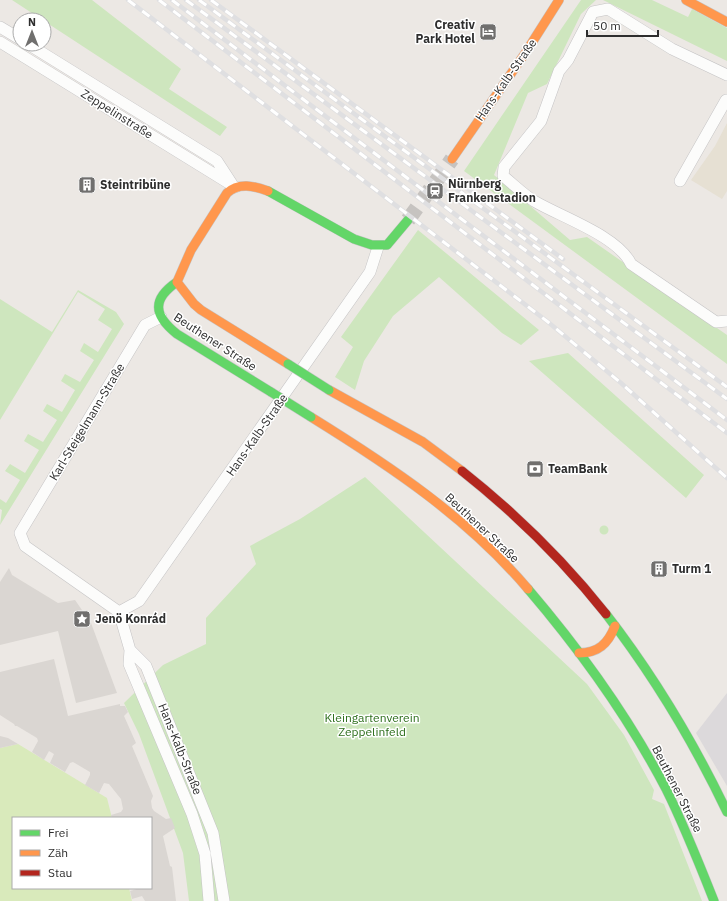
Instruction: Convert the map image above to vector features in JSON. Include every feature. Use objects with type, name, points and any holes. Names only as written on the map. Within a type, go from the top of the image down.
[{"type":"main road","name":"Hans-Kalb-Straße","points":[[452,159],[526,52],[559,0]]},
{"type":"main road","points":[[686,0],[727,22]]},
{"type":"main road","points":[[705,0],[727,12]]},
{"type":"main road","points":[[177,282],[187,255],[225,196],[235,187],[251,185],[267,191],[348,235],[369,245],[378,247],[387,245],[392,241],[408,220]]},
{"type":"main road","name":"Beuthener Straße","points":[[714,901],[688,835],[668,795],[628,724],[560,626],[529,590],[450,513],[399,474],[311,417],[177,334],[164,324],[158,304],[162,293],[177,282],[194,304],[202,310],[363,411],[424,442],[477,483],[534,534],[564,566],[615,626],[649,674],[677,717],[703,763],[727,812]]},
{"type":"main road","points":[[579,653],[593,652],[604,647],[615,626]]},
{"type":"street","points":[[727,75],[672,48],[608,9],[593,12],[568,60],[559,71],[541,121],[504,167],[503,176],[533,200],[573,222],[586,226],[627,255],[631,264],[716,322],[727,321]]},
{"type":"street","points":[[0,27],[12,34]]},
{"type":"street","name":"Zeppelinstraße","points":[[0,42],[235,187]]},
{"type":"street","name":"Zeppelinstraße","points":[[41,52],[217,161],[235,187]]},
{"type":"street","points":[[680,181],[726,100]]},
{"type":"street","name":"Hans-Kalb-Straße","points":[[210,901],[205,854],[192,814],[130,664],[130,650],[119,612],[139,601],[194,525],[370,272],[378,247]]},
{"type":"street","name":"Karl-Steigelmann-Straße","points":[[119,612],[25,546],[20,533],[145,325],[161,317]]},
{"type":"street","name":"Hans-Kalb-Straße","points":[[130,650],[146,666],[204,808],[213,833],[224,901]]},
{"type":"street","name":"Hans-Kalb-Straße","points":[[192,814],[204,808]]},
{"type":"shaded area","points":[[727,123],[727,191],[722,199],[691,180],[715,146]]},
{"type":"shaded area","points":[[9,568],[12,575],[58,603],[75,600],[91,623],[117,693],[76,703],[58,631],[0,645],[0,582]]},
{"type":"shaded area","points":[[54,659],[68,716],[120,704],[120,706],[125,706],[128,712],[124,716],[136,743],[132,746],[153,796],[151,801],[152,808],[166,819],[171,818],[175,828],[163,836],[170,866],[172,867],[176,901],[145,901],[142,896],[132,899],[130,891],[137,889],[152,889],[152,817],[112,817],[111,815],[121,812],[123,809],[121,799],[109,784],[104,783],[99,793],[85,785],[90,772],[73,762],[70,763],[65,772],[50,763],[54,754],[49,751],[44,760],[32,752],[38,741],[37,738],[15,726],[0,715],[0,672]]},
{"type":"shaded area","points":[[727,693],[727,786],[696,733]]},
{"type":"shaded area","points":[[0,736],[8,738],[18,744],[0,748]]},
{"type":"green space","points":[[12,0],[92,0],[181,69],[169,89],[227,127],[220,136],[52,26],[52,12],[30,12]]},
{"type":"green space","points":[[581,0],[596,0],[581,14],[547,84],[528,93],[494,175],[570,240],[587,237],[727,335],[727,364],[464,171]]},
{"type":"green space","points":[[603,0],[652,0],[688,17],[692,9],[727,28],[727,61]]},
{"type":"green space","points":[[418,230],[539,330],[521,345],[502,333],[439,277],[393,316],[364,361],[355,390],[335,377],[353,347],[341,337]]},
{"type":"green space","points":[[78,290],[116,312],[124,324],[0,525],[2,510],[0,509],[0,499],[6,503],[20,480],[5,471],[10,464],[25,473],[39,450],[24,441],[28,434],[43,442],[57,420],[43,411],[47,404],[62,412],[75,390],[61,381],[65,374],[80,382],[94,360],[80,351],[84,343],[98,352],[112,329],[98,320],[105,309],[78,292],[0,420],[0,299],[52,332]]},
{"type":"green space","points":[[568,353],[704,475],[686,498],[529,361]]},
{"type":"green space","name":"Kleingartenverein Zeppelinfeld","points":[[365,477],[587,684],[624,735],[654,790],[652,799],[664,804],[702,901],[189,901],[183,853],[139,734],[124,703],[163,665],[206,644],[206,618],[256,564],[250,546],[300,519]]},
{"type":"green space","points":[[602,526],[606,526],[608,530],[606,534],[602,534],[600,532],[600,528]]},
{"type":"green space","points":[[18,744],[107,798],[112,817],[12,817],[12,889],[129,889],[132,901],[0,901],[0,748]]},
{"type":"tunnel","points":[[408,220],[452,159]]},
{"type":"railway","points":[[128,0],[548,322],[621,383],[727,478]]},
{"type":"railway","points":[[159,0],[727,433]]},
{"type":"railway","points":[[172,0],[727,420]]},
{"type":"railway","points":[[186,0],[727,399]]},
{"type":"railway","points":[[199,0],[727,387]]},
{"type":"railway","points":[[211,0],[563,259]]},
{"type":"traffic: fast","points":[[268,191],[354,239],[372,245],[387,245],[408,220]]},
{"type":"traffic: fast","points":[[177,282],[169,288],[160,301],[160,314],[163,320],[177,334],[271,392]]},
{"type":"traffic: fast","points":[[288,364],[329,390]]},
{"type":"traffic: fast","points":[[271,392],[311,417]]},
{"type":"traffic: fast","points":[[528,589],[585,660],[620,710],[636,736],[673,803],[714,901]]},
{"type":"traffic: fast","points":[[606,614],[624,637],[672,710],[727,812]]},
{"type":"traffic: slow","points":[[452,159],[526,52],[559,0]]},
{"type":"traffic: slow","points":[[686,0],[727,22]]},
{"type":"traffic: slow","points":[[177,282],[191,250],[227,193],[236,187],[242,186],[268,191]]},
{"type":"traffic: slow","points":[[177,282],[194,304],[201,310],[288,364]]},
{"type":"traffic: slow","points":[[329,390],[423,442],[462,471]]},
{"type":"traffic: slow","points":[[311,417],[370,454],[426,494],[479,539],[528,589]]},
{"type":"traffic: slow","points":[[579,653],[586,653],[602,646],[609,638],[615,626]]},
{"type":"traffic: jam","points":[[462,471],[482,487],[538,538],[573,575],[606,614]]},
{"type":"place","name":"Creativ Park Hotel","points":[[488,32]]},
{"type":"place","name":"Steintribüne","points":[[87,185]]},
{"type":"place","name":"Nürnberg Frankenstadion","points":[[435,191]]},
{"type":"place","name":"TeamBank","points":[[535,469]]},
{"type":"place","name":"Turm 1","points":[[659,569]]},
{"type":"place","name":"Jenö Konrád","points":[[82,619]]}]
